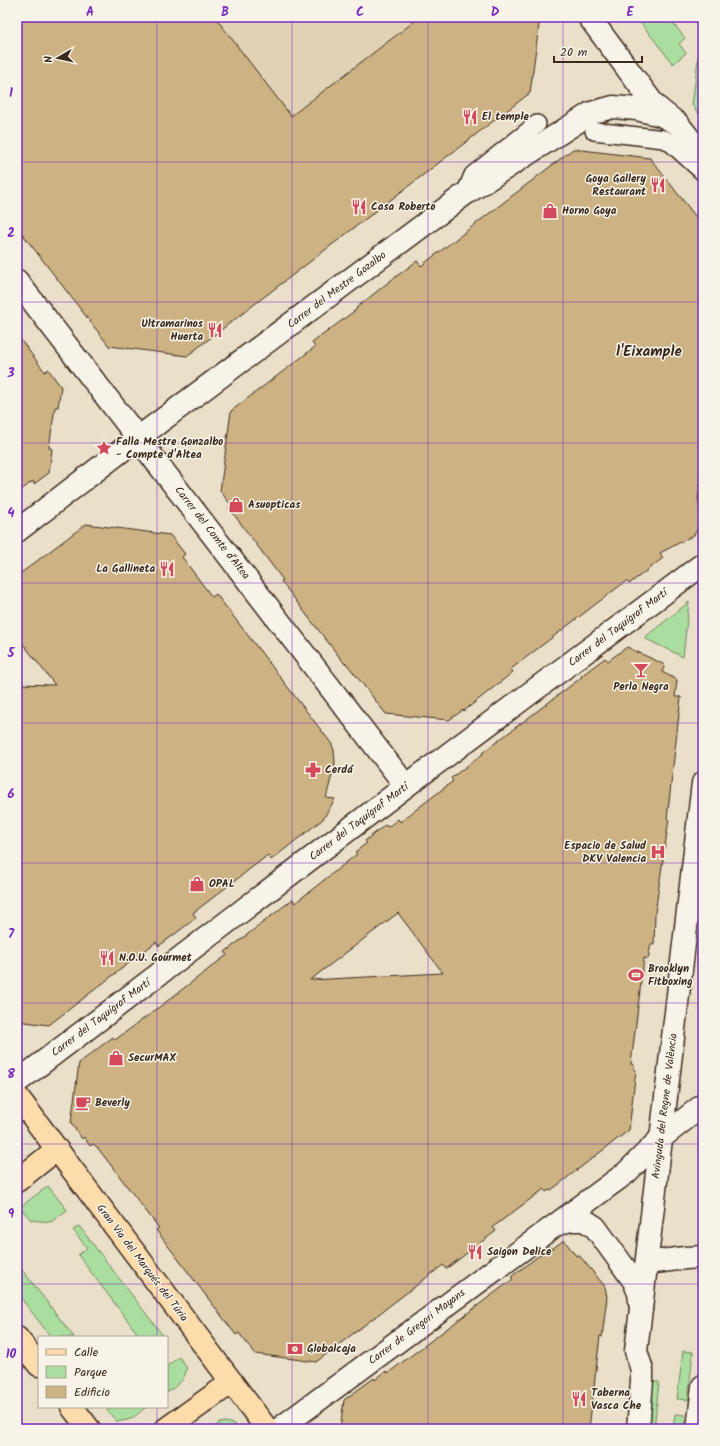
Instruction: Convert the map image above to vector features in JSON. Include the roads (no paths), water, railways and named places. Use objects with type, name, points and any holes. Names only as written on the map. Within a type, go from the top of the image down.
[{"type":"main road","name":"Gran Via del Marqués del Túria","points":[[17,1096],[56,1150],[267,1429]]},
{"type":"main road","points":[[17,1181],[56,1150]]},
{"type":"main road","points":[[17,1338],[38,1364]]},
{"type":"main road","points":[[166,1429],[232,1382]]},
{"type":"main road","points":[[73,1408],[89,1429]]},
{"type":"street","points":[[589,17],[652,102],[678,124],[703,156]]},
{"type":"street","name":"Carrer del Mestre Gozalbo","points":[[17,531],[138,438],[465,194],[591,113],[612,107],[637,109],[661,115],[678,124]]},
{"type":"street","name":"Carrer del Comte d'Altea","points":[[17,281],[406,786]]},
{"type":"street","name":"Carrer del Taquígraf Martí","points":[[17,1082],[406,786],[703,564]]},
{"type":"street","name":"Avinguda del Regne de València","points":[[638,1429],[642,1370],[636,1351],[703,783]]},
{"type":"street","name":"Carrer de Gregori Mayans","points":[[279,1429],[626,1173],[661,1138],[703,1105]]},
{"type":"street","name":"Carrer de Gregori Mayans","points":[[555,1225],[570,1220],[584,1220],[595,1227],[634,1281],[639,1293],[641,1309]]},
{"type":"street","points":[[646,1263],[703,1257]]},
{"type":"street","points":[[698,1429],[703,1386]]},
{"type":"lane","points":[[465,194],[473,175],[537,124]]},
{"type":"lane","points":[[594,131],[670,142],[703,172]]},
{"type":"place","name":"El temple","points":[[470,117]]},
{"type":"place","name":"Goya Gallery Restaurant","points":[[658,185]]},
{"type":"place","name":"Casa Roberto","points":[[359,207]]},
{"type":"place","name":"Horno Goya","points":[[550,211]]},
{"type":"place","name":"Ultramarinos Huerta","points":[[215,330]]},
{"type":"place","name":"Falla Mestre Gonzalbo - Compte d'Altea","points":[[104,448]]},
{"type":"place","name":"Asuopticas","points":[[236,505]]},
{"type":"place","name":"La Gallineta","points":[[167,569]]},
{"type":"place","name":"Perla Negra","points":[[641,670]]},
{"type":"place","name":"Cerdá","points":[[313,770]]},
{"type":"place","name":"Espacio de Salud DKV Valencia","points":[[658,852]]},
{"type":"place","name":"OPAL","points":[[197,884]]},
{"type":"place","name":"N.O.U. Gourmet","points":[[107,958]]},
{"type":"place","name":"Brooklyn Fitboxing","points":[[636,975]]},
{"type":"place","name":"SecurMAX","points":[[116,1058]]},
{"type":"place","name":"Beverly","points":[[83,1103]]},
{"type":"place","name":"Saigon Delice","points":[[475,1252]]},
{"type":"place","name":"Globalcaja","points":[[295,1349]]},
{"type":"place","name":"Taberna Vasca Che","points":[[579,1399]]},
{"type":"district","name":"l'Eixample","points":[[649,352]]}]
